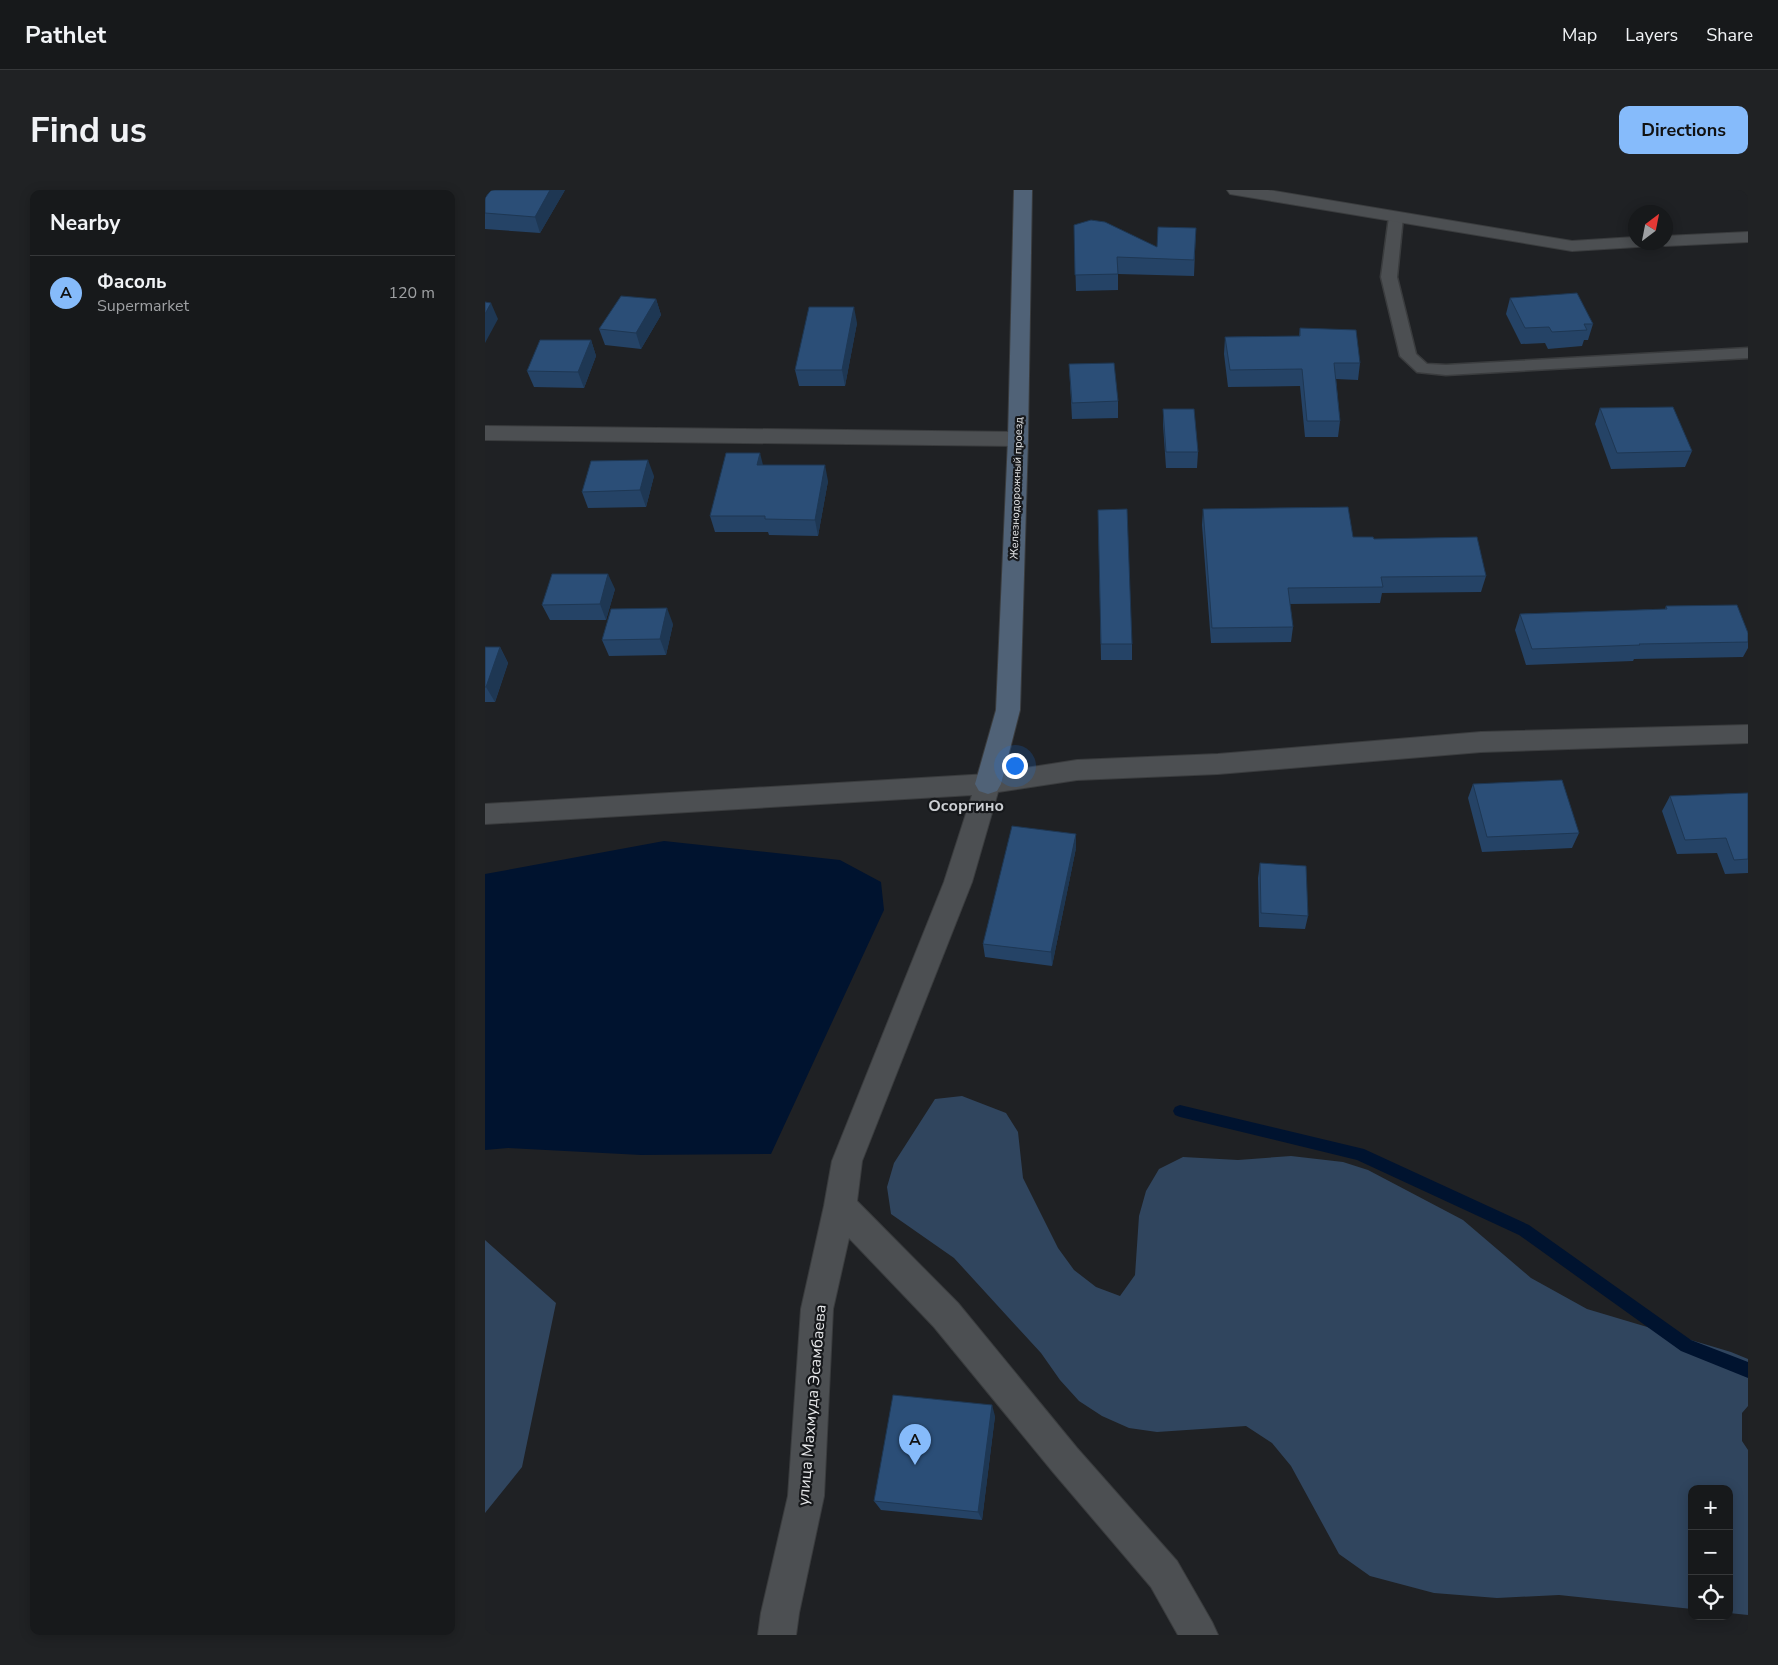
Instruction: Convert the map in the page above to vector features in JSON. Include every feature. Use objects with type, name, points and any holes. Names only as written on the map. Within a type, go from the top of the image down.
[{"type":"street","name":"Железнодорожный проезд","points":[[989,784],[1008,710],[1018,439],[1023,190]]},
{"type":"street","points":[[1236,190],[1572,246],[1628,243]]},
{"type":"street","points":[[1673,241],[1748,237]]},
{"type":"street","points":[[485,433],[1018,439]]},
{"type":"street","points":[[485,814],[989,784],[1077,770],[1218,764],[1481,742],[1748,734]]},
{"type":"street","name":"улица Махмуда Эсамбаева","points":[[777,1635],[780,1613],[806,1496],[817,1309],[840,1206],[847,1161],[958,882],[989,784]]},
{"type":"street","points":[[840,1206],[946,1315],[1065,1460],[1164,1574],[1199,1635]]},
{"type":"lane","points":[[1396,217],[1389,277],[1408,356],[1423,368],[1446,370],[1748,353]]},
{"type":"shaded area","points":[[664,841],[840,860],[881,882],[884,910],[771,1154],[641,1155],[508,1148],[485,1150],[485,874]]},
{"type":"shaded area","points":[[962,1096],[1006,1113],[1018,1132],[1023,1178],[1058,1248],[1074,1270],[1096,1287],[1120,1296],[1135,1275],[1139,1216],[1146,1191],[1159,1169],[1183,1157],[1238,1160],[1291,1156],[1343,1162],[1368,1170],[1463,1220],[1531,1278],[1587,1309],[1731,1352],[1748,1359],[1748,1406],[1742,1413],[1742,1441],[1748,1450],[1748,1615],[1733,1613],[1733,1485],[1688,1485],[1688,1609],[1559,1595],[1497,1598],[1434,1593],[1370,1576],[1339,1554],[1291,1466],[1272,1443],[1246,1426],[1157,1432],[1129,1428],[1102,1416],[1079,1401],[1060,1380],[1041,1353],[954,1258],[891,1214],[887,1187],[894,1163],[935,1099]]},
{"type":"shaded area","points":[[485,1240],[556,1303],[522,1467],[485,1513]]},
{"type":"building","points":[[491,190],[550,190],[535,217],[485,213],[485,198]]},
{"type":"building","points":[[1091,220],[1105,222],[1157,247],[1158,227],[1196,228],[1194,260],[1117,257],[1118,274],[1075,275],[1074,225]]},
{"type":"building","points":[[1577,293],[1593,324],[1584,324],[1587,330],[1552,332],[1549,327],[1525,328],[1510,298]]},
{"type":"building","points":[[621,296],[656,299],[636,333],[599,329]]},
{"type":"building","points":[[485,302],[491,303],[485,314]]},
{"type":"building","points":[[809,307],[854,307],[842,370],[795,370]]},
{"type":"building","points":[[1300,328],[1356,330],[1360,363],[1334,363],[1340,421],[1307,421],[1302,369],[1230,370],[1225,337],[1300,336]]},
{"type":"building","points":[[540,340],[591,340],[578,372],[527,371]]},
{"type":"building","points":[[1114,363],[1118,401],[1072,403],[1069,364]]},
{"type":"building","points":[[1673,407],[1692,451],[1617,453],[1600,408]]},
{"type":"building","points":[[1163,409],[1194,409],[1198,452],[1166,452]]},
{"type":"building","points":[[726,453],[760,453],[757,465],[825,465],[815,520],[765,519],[765,516],[710,516]]},
{"type":"building","points":[[648,460],[640,490],[582,492],[591,461]]},
{"type":"building","points":[[1348,507],[1353,537],[1373,537],[1374,539],[1477,537],[1486,576],[1381,577],[1383,587],[1288,588],[1293,627],[1212,628],[1203,509]]},
{"type":"building","points":[[1127,509],[1132,644],[1101,644],[1098,510]]},
{"type":"building","points":[[552,574],[608,574],[600,604],[542,605]]},
{"type":"building","points":[[1737,605],[1748,633],[1748,642],[1639,644],[1532,649],[1520,614],[1667,609],[1666,606]]},
{"type":"building","points":[[667,608],[660,639],[602,640],[611,609]]},
{"type":"building","points":[[485,647],[500,647],[486,687],[485,687]]},
{"type":"building","points":[[1562,780],[1579,833],[1487,837],[1473,784]]},
{"type":"building","points":[[1748,793],[1748,859],[1734,860],[1726,838],[1685,840],[1670,796]]},
{"type":"building","points":[[1012,826],[1076,834],[1051,952],[983,944]]},
{"type":"building","points":[[1260,863],[1306,866],[1308,916],[1261,913]]},
{"type":"building","points":[[893,1395],[992,1405],[978,1512],[874,1501]]},
{"type":"waterway","points":[[1180,1111],[1359,1154],[1524,1230],[1686,1346],[1748,1370]]},
{"type":"place","name":"Фасоль","points":[[915,1465]]},
{"type":"district","name":"Осоргино","points":[[966,805]]}]
